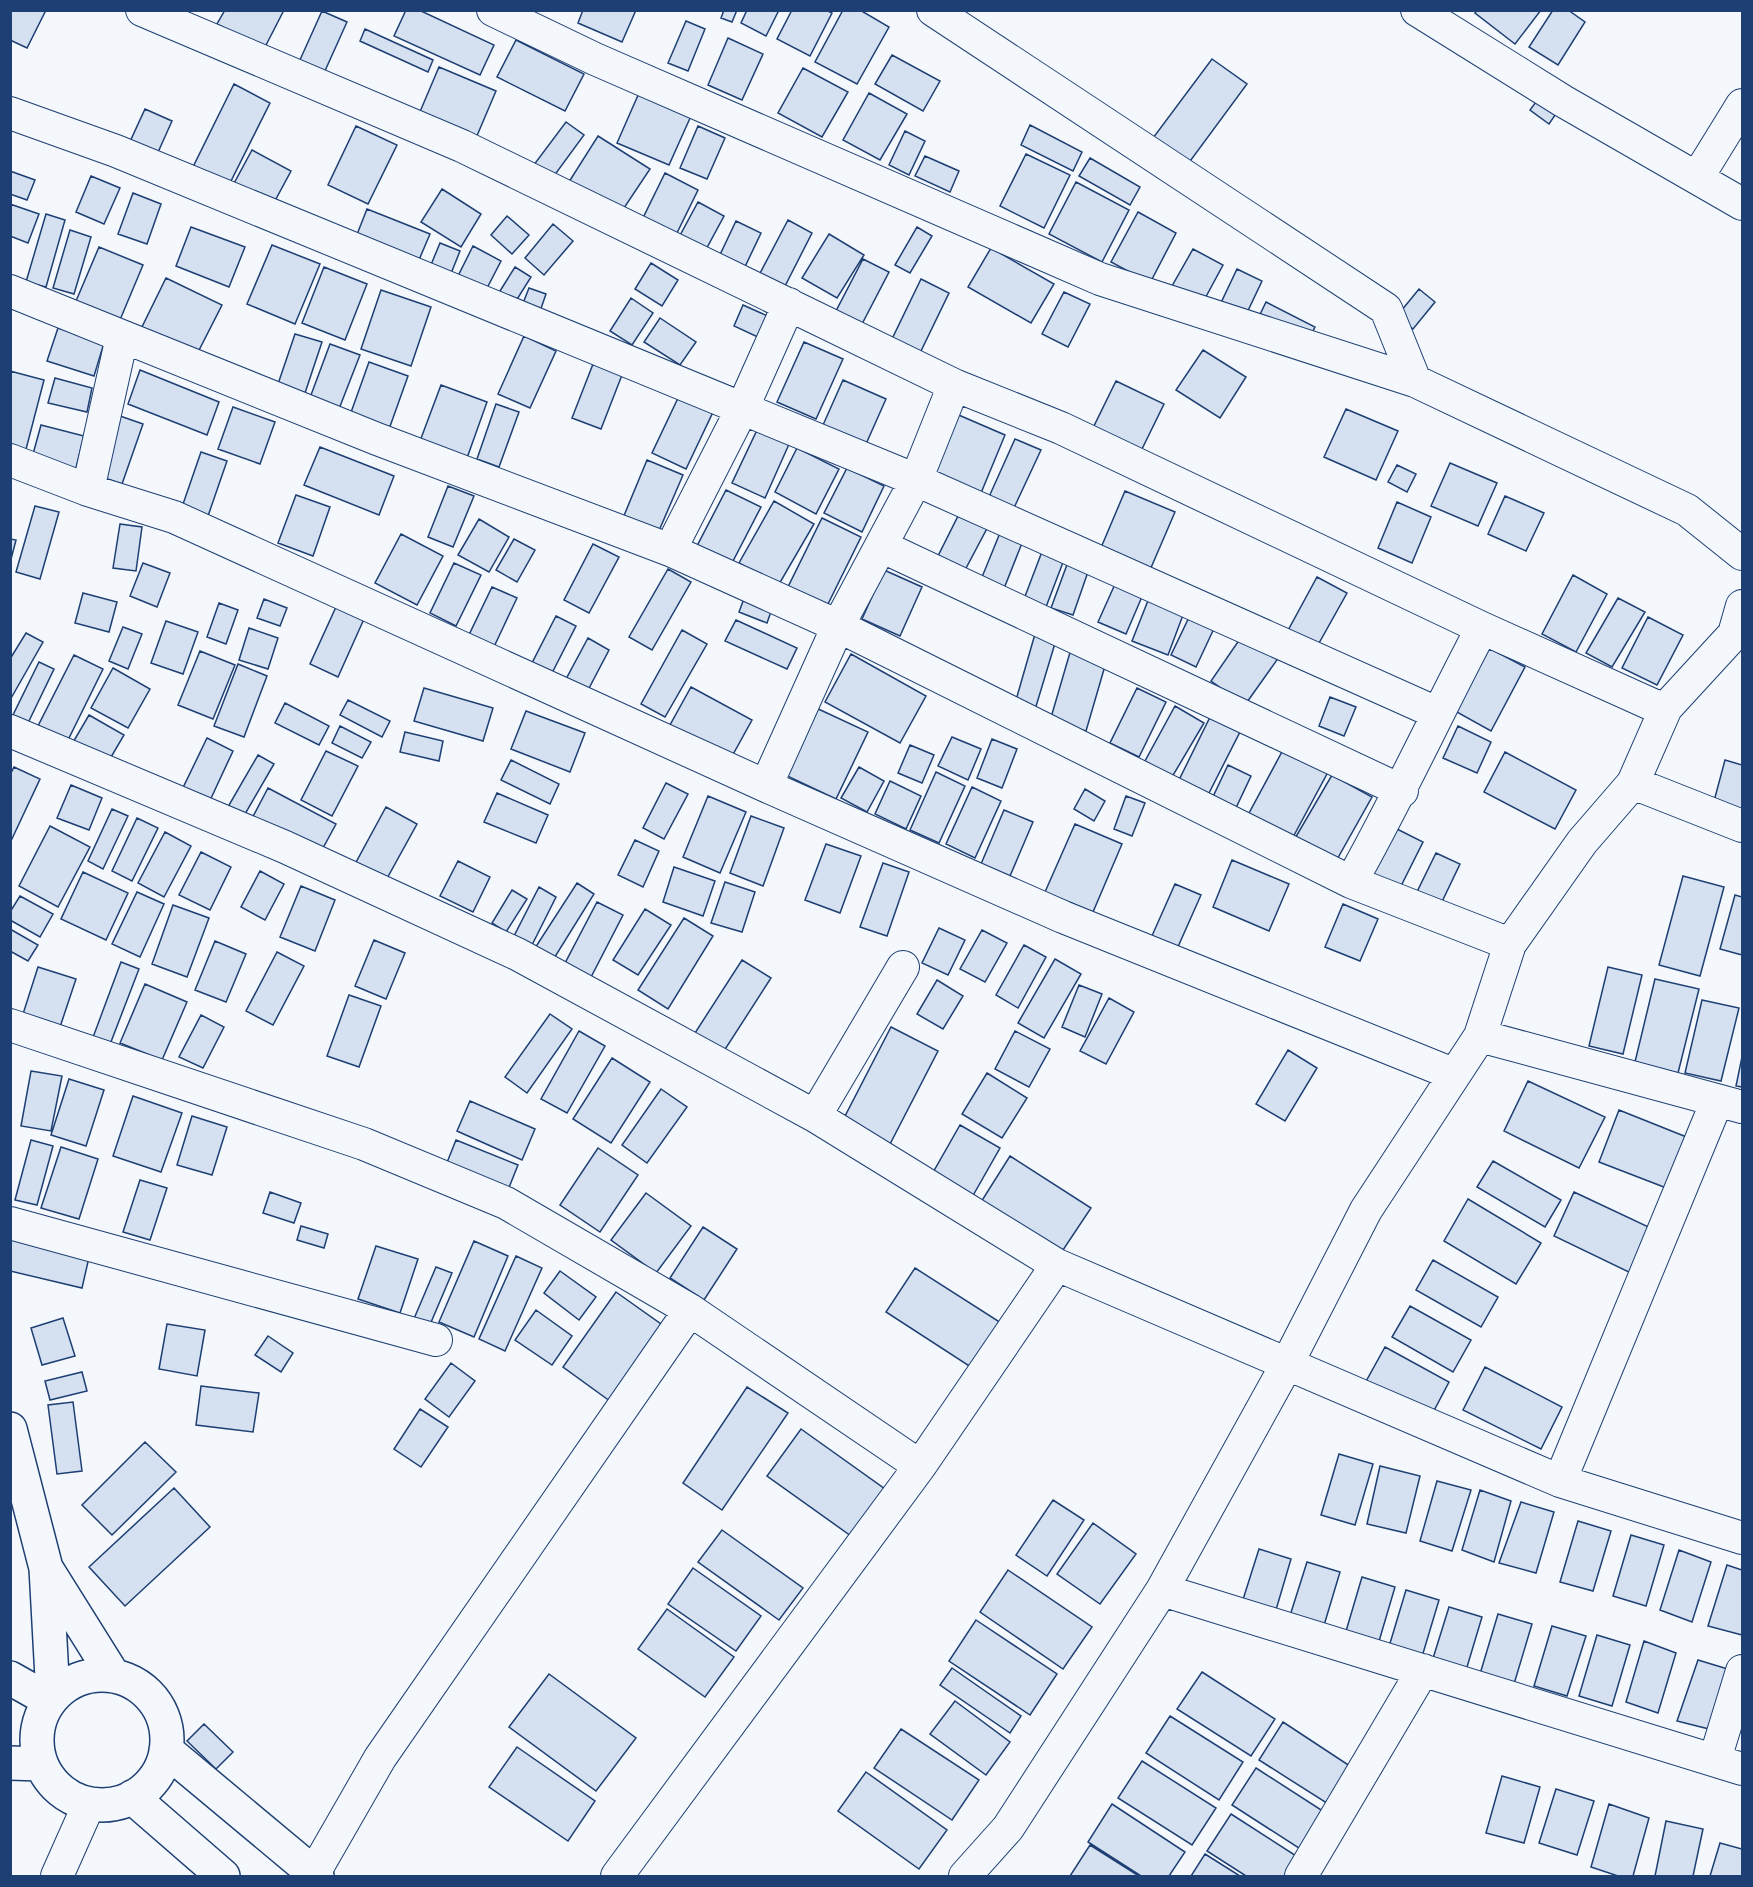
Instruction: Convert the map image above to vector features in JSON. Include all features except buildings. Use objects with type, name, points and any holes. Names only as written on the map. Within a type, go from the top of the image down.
[{"type":"street","points":[[142,10],[462,146],[954,385],[1061,428],[1482,628],[1653,705],[1666,708]]},
{"type":"street","points":[[493,10],[595,59],[1100,279],[1415,381],[1688,510],[1743,554]]},
{"type":"street","points":[[933,10],[1386,309],[1415,381]]},
{"type":"street","points":[[1417,10],[1563,101],[1743,204]]},
{"type":"street","points":[[1696,178],[1743,105]]},
{"type":"street","points":[[10,112],[116,151],[743,407],[916,480],[1437,713]]},
{"type":"street","points":[[10,291],[388,443],[670,550],[838,626],[1351,882],[1510,944]]},
{"type":"street","points":[[670,550],[743,407],[789,304]]},
{"type":"street","points":[[88,490],[122,337]]},
{"type":"street","points":[[766,786],[838,626],[916,480],[954,385]]},
{"type":"street","points":[[10,460],[88,490],[174,517],[766,786],[1063,917],[1453,1074]]},
{"type":"street","points":[[881,546],[1402,791]]},
{"type":"street","points":[[965,1876],[1008,1828],[1162,1590],[1287,1364],[1366,1210],[1480,1036],[1510,944],[1582,842],[1634,783],[1666,708],[1740,625]]},
{"type":"street","points":[[1351,882],[1402,791],[1437,713],[1482,628]]},
{"type":"street","points":[[10,731],[285,847],[517,954],[815,1116],[1057,1265],[1560,1481],[1743,1538]]},
{"type":"street","points":[[1634,783],[1743,826]]},
{"type":"street","points":[[815,1116],[903,967]]},
{"type":"street","points":[[10,1025],[246,1103],[397,1157],[506,1203],[690,1310],[920,1466]]},
{"type":"street","points":[[1480,1036],[1730,1104],[1560,1481]]},
{"type":"street","points":[[10,1223],[436,1340]]},
{"type":"street","points":[[617,1876],[920,1466],[1057,1265]]},
{"type":"street","points":[[166,1750],[316,1875],[380,1758],[690,1310]]},
{"type":"street","points":[[10,1429],[46,1568],[113,1675]]},
{"type":"street","points":[[34,1732],[46,1568]]},
{"type":"street","points":[[1162,1590],[1729,1764],[1743,1671]]},
{"type":"street","points":[[1301,1876],[1423,1670]]},
{"type":"street","points":[[10,1678],[34,1732],[52,1783],[69,1796],[89,1804],[111,1804],[132,1797],[148,1786],[160,1770],[166,1750],[166,1730],[160,1711],[148,1694],[132,1682],[113,1675],[91,1676],[70,1682],[34,1732]]},
{"type":"street","points":[[10,1701],[34,1732]]},
{"type":"street","points":[[132,1797],[224,1876]]},
{"type":"street","points":[[57,1876],[89,1804]]}]
